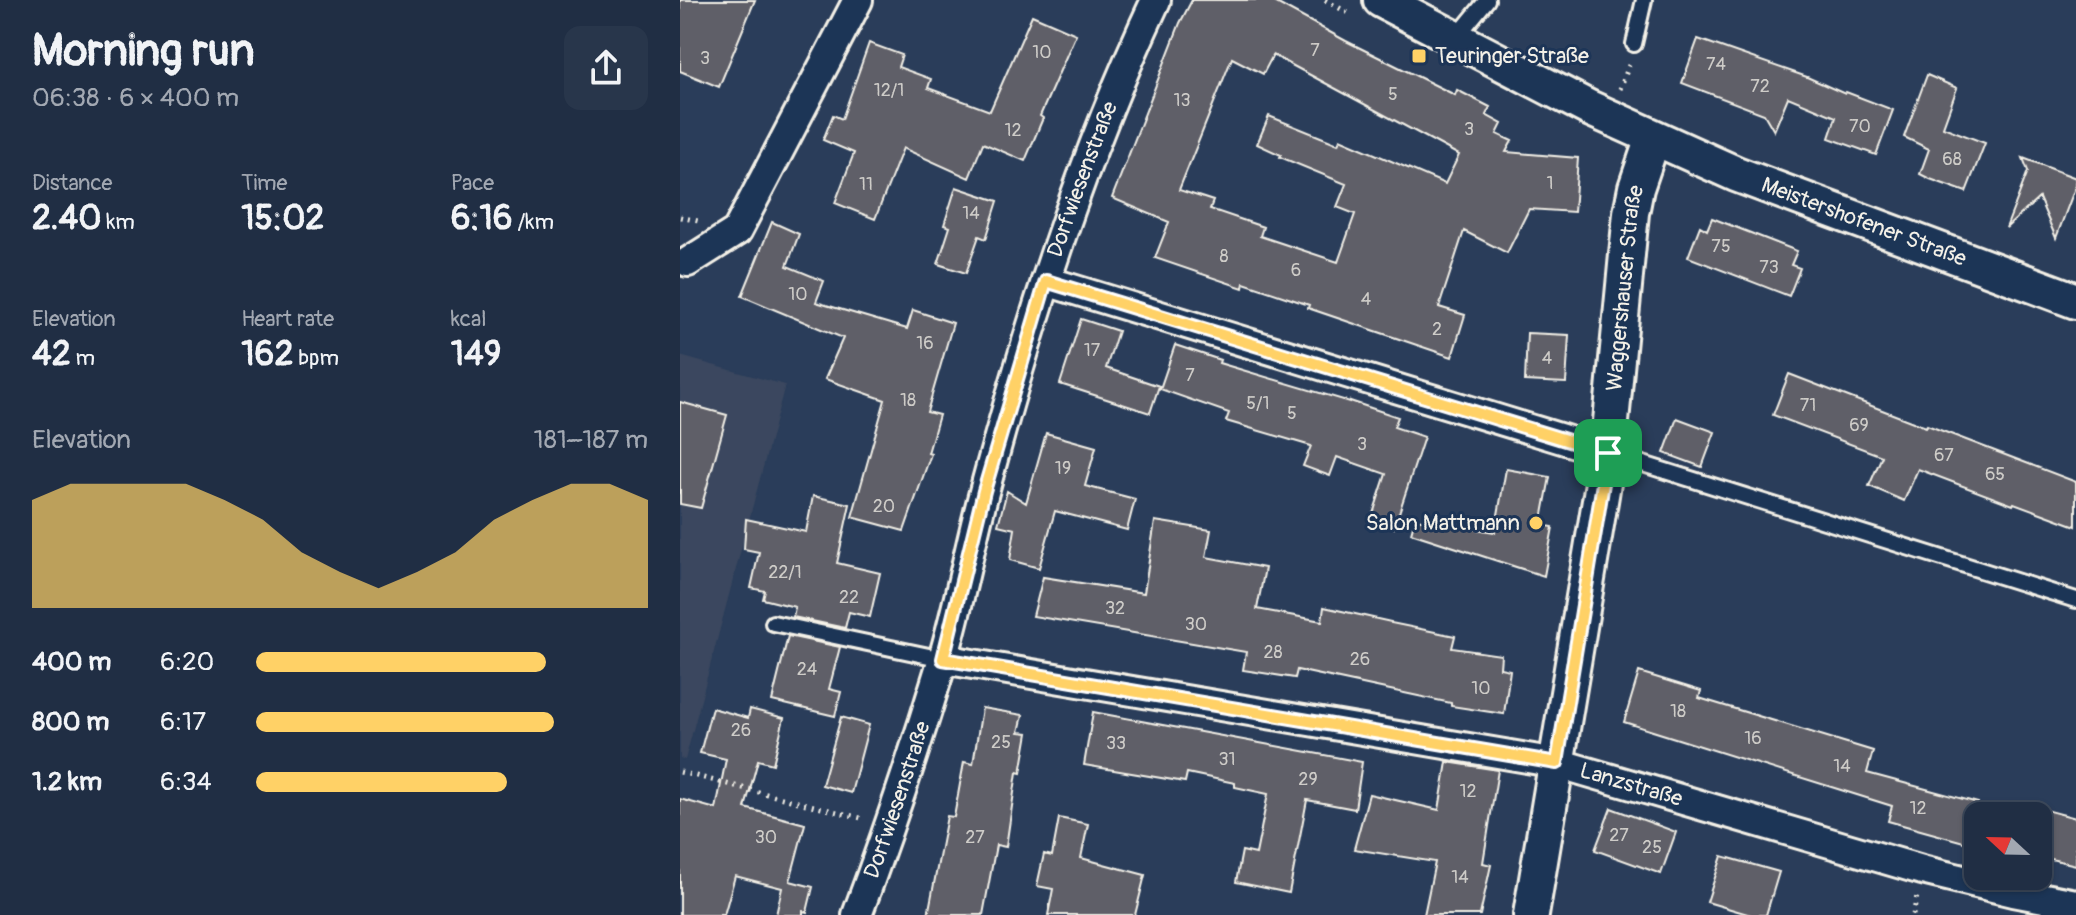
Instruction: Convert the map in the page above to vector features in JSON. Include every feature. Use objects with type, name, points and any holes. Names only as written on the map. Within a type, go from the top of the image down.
[{"type":"street","points":[[688,262],[737,231],[858,0]]},
{"type":"street","name":"Dorfwiesenstraße","points":[[857,915],[890,826],[943,659],[984,491],[1046,281],[1100,129],[1156,0]]},
{"type":"street","points":[[1381,0],[1545,87],[1653,138]]},
{"type":"street","name":"Meistershofener Straße","points":[[1653,138],[1736,174],[2076,301]]},
{"type":"street","name":"Waggershauser Straße","points":[[1531,915],[1608,453],[1631,213],[1653,138]]},
{"type":"street","points":[[1046,281],[1608,453]]},
{"type":"street","name":"Lanzstraße","points":[[943,659],[1557,763],[1922,870],[2076,904]]},
{"type":"lane","points":[[1455,39],[1487,0]]},
{"type":"lane","points":[[1634,44],[1644,0]]},
{"type":"lane","points":[[1608,453],[2076,600]]},
{"type":"lane","points":[[773,623],[943,659]]},
{"type":"path","points":[[1617,99],[1634,44]]},
{"type":"path","points":[[680,772],[890,826]]},
{"type":"shaded area","points":[[680,356],[785,385],[685,760],[680,758]]},
{"type":"building","points":[[680,0],[755,0],[719,87],[680,71]]},
{"type":"building","points":[[1192,0],[1271,0],[1455,95],[1457,90],[1490,107],[1486,115],[1502,124],[1497,134],[1512,141],[1506,152],[1578,158],[1574,212],[1529,209],[1507,253],[1464,231],[1439,307],[1465,315],[1452,357],[1244,283],[1243,288],[1155,258],[1169,222],[1112,198],[1180,23]],"holes":[[[1273,55],[1459,155],[1445,184],[1340,139],[1338,144],[1269,116],[1257,144],[1280,157],[1346,184],[1337,207],[1355,214],[1338,262],[1260,236],[1263,227],[1210,209],[1213,201],[1179,190],[1232,58],[1263,74]]]},
{"type":"building","points":[[1032,15],[1076,34],[1040,116],[1043,118],[1025,161],[983,143],[969,178],[903,148],[875,219],[835,203],[854,153],[823,140],[833,115],[842,119],[869,43],[902,55],[898,67],[931,79],[928,88],[990,111]]},
{"type":"building","points":[[1698,39],[1893,110],[1876,155],[1829,138],[1836,117],[1788,97],[1774,131],[1764,114],[1682,83]]},
{"type":"building","points":[[1927,75],[1957,88],[1943,127],[1985,143],[1966,192],[1920,174],[1929,149],[1904,137]]},
{"type":"building","points":[[2023,158],[2076,178],[2056,238],[2039,198],[2006,228],[2028,171]]},
{"type":"building","points":[[956,187],[998,201],[986,239],[979,236],[966,273],[938,264],[950,227],[944,225]]},
{"type":"building","points":[[1712,218],[1797,251],[1791,265],[1800,268],[1789,296],[1688,257],[1700,226],[1707,230]]},
{"type":"building","points":[[772,222],[799,234],[787,266],[824,281],[816,302],[907,329],[913,310],[953,323],[927,412],[939,415],[928,453],[931,454],[904,531],[852,517],[885,400],[825,379],[843,338],[742,296]]},
{"type":"building","points":[[1081,319],[1118,331],[1106,368],[1159,386],[1150,413],[1060,384]]},
{"type":"building","points":[[1527,333],[1569,335],[1566,383],[1525,381]]},
{"type":"building","points":[[1175,345],[1220,360],[1219,363],[1398,417],[1394,427],[1424,437],[1394,528],[1371,520],[1386,474],[1337,457],[1330,476],[1303,466],[1311,446],[1226,421],[1229,413],[1160,389]]},
{"type":"building","points":[[1789,374],[2076,482],[2076,526],[1918,469],[1904,501],[1869,486],[1882,456],[1773,415]]},
{"type":"building","points":[[680,402],[727,415],[701,508],[680,504]]},
{"type":"building","points":[[1677,418],[1715,432],[1702,467],[1664,453]]},
{"type":"building","points":[[1046,433],[1096,447],[1085,486],[1135,499],[1127,530],[1055,511],[1039,568],[1010,560],[1015,529],[998,525],[1007,491],[1026,503]]},
{"type":"building","points":[[1506,469],[1550,477],[1541,525],[1553,527],[1544,576],[1411,533],[1415,519],[1495,532]]},
{"type":"building","points":[[813,496],[850,504],[837,563],[880,573],[870,617],[849,612],[845,628],[793,617],[795,607],[763,599],[765,591],[751,588],[759,552],[744,549],[746,519],[806,532]]},
{"type":"building","points":[[1155,521],[1211,530],[1206,557],[1265,568],[1257,609],[1322,621],[1324,607],[1455,636],[1452,648],[1501,655],[1500,668],[1510,670],[1504,714],[1451,706],[1451,703],[1297,670],[1295,678],[1243,670],[1246,652],[1033,616],[1043,577],[1144,593]]},
{"type":"building","points":[[788,636],[840,647],[829,689],[841,692],[835,716],[772,701]]},
{"type":"building","points":[[1639,672],[1701,691],[1699,698],[1873,751],[1867,773],[1974,802],[1964,802],[1964,842],[1888,821],[1892,806],[1624,722]]},
{"type":"building","points":[[712,708],[748,718],[750,709],[784,718],[773,764],[758,760],[745,808],[805,824],[790,881],[813,887],[807,912],[803,911],[803,915],[776,915],[782,888],[735,876],[724,915],[680,915],[680,799],[716,809],[726,759],[700,753]]},
{"type":"building","points":[[982,708],[1023,715],[1019,732],[1028,733],[1021,773],[1017,772],[1006,847],[996,845],[983,915],[928,915],[947,816],[954,817],[964,762],[973,764]]},
{"type":"building","points":[[1093,712],[1362,762],[1355,809],[1307,800],[1289,893],[1236,882],[1242,851],[1256,854],[1268,794],[1187,773],[1185,782],[1084,765]]},
{"type":"building","points":[[841,717],[869,725],[851,793],[822,785]]},
{"type":"building","points":[[1447,762],[1498,770],[1483,863],[1491,865],[1480,915],[1424,915],[1435,862],[1354,849],[1369,794],[1439,810]]},
{"type":"building","points":[[1611,808],[1676,832],[1661,874],[1595,850]]},
{"type":"building","points":[[2052,812],[2076,818],[2076,865],[2052,859]]},
{"type":"building","points":[[1059,818],[1088,824],[1081,858],[1145,875],[1135,915],[1048,915],[1053,889],[1037,886],[1044,854],[1052,856]]},
{"type":"building","points":[[1722,856],[1779,872],[1766,915],[1751,915],[1707,902]]},
{"type":"place","name":"Teuringer Straße","points":[[1419,56]]},
{"type":"place","name":"Salon Mattmann","points":[[1536,523]]},
{"type":"route","points":[[1046,281],[1608,453],[1557,763],[943,659],[984,491],[1046,281]]}]
